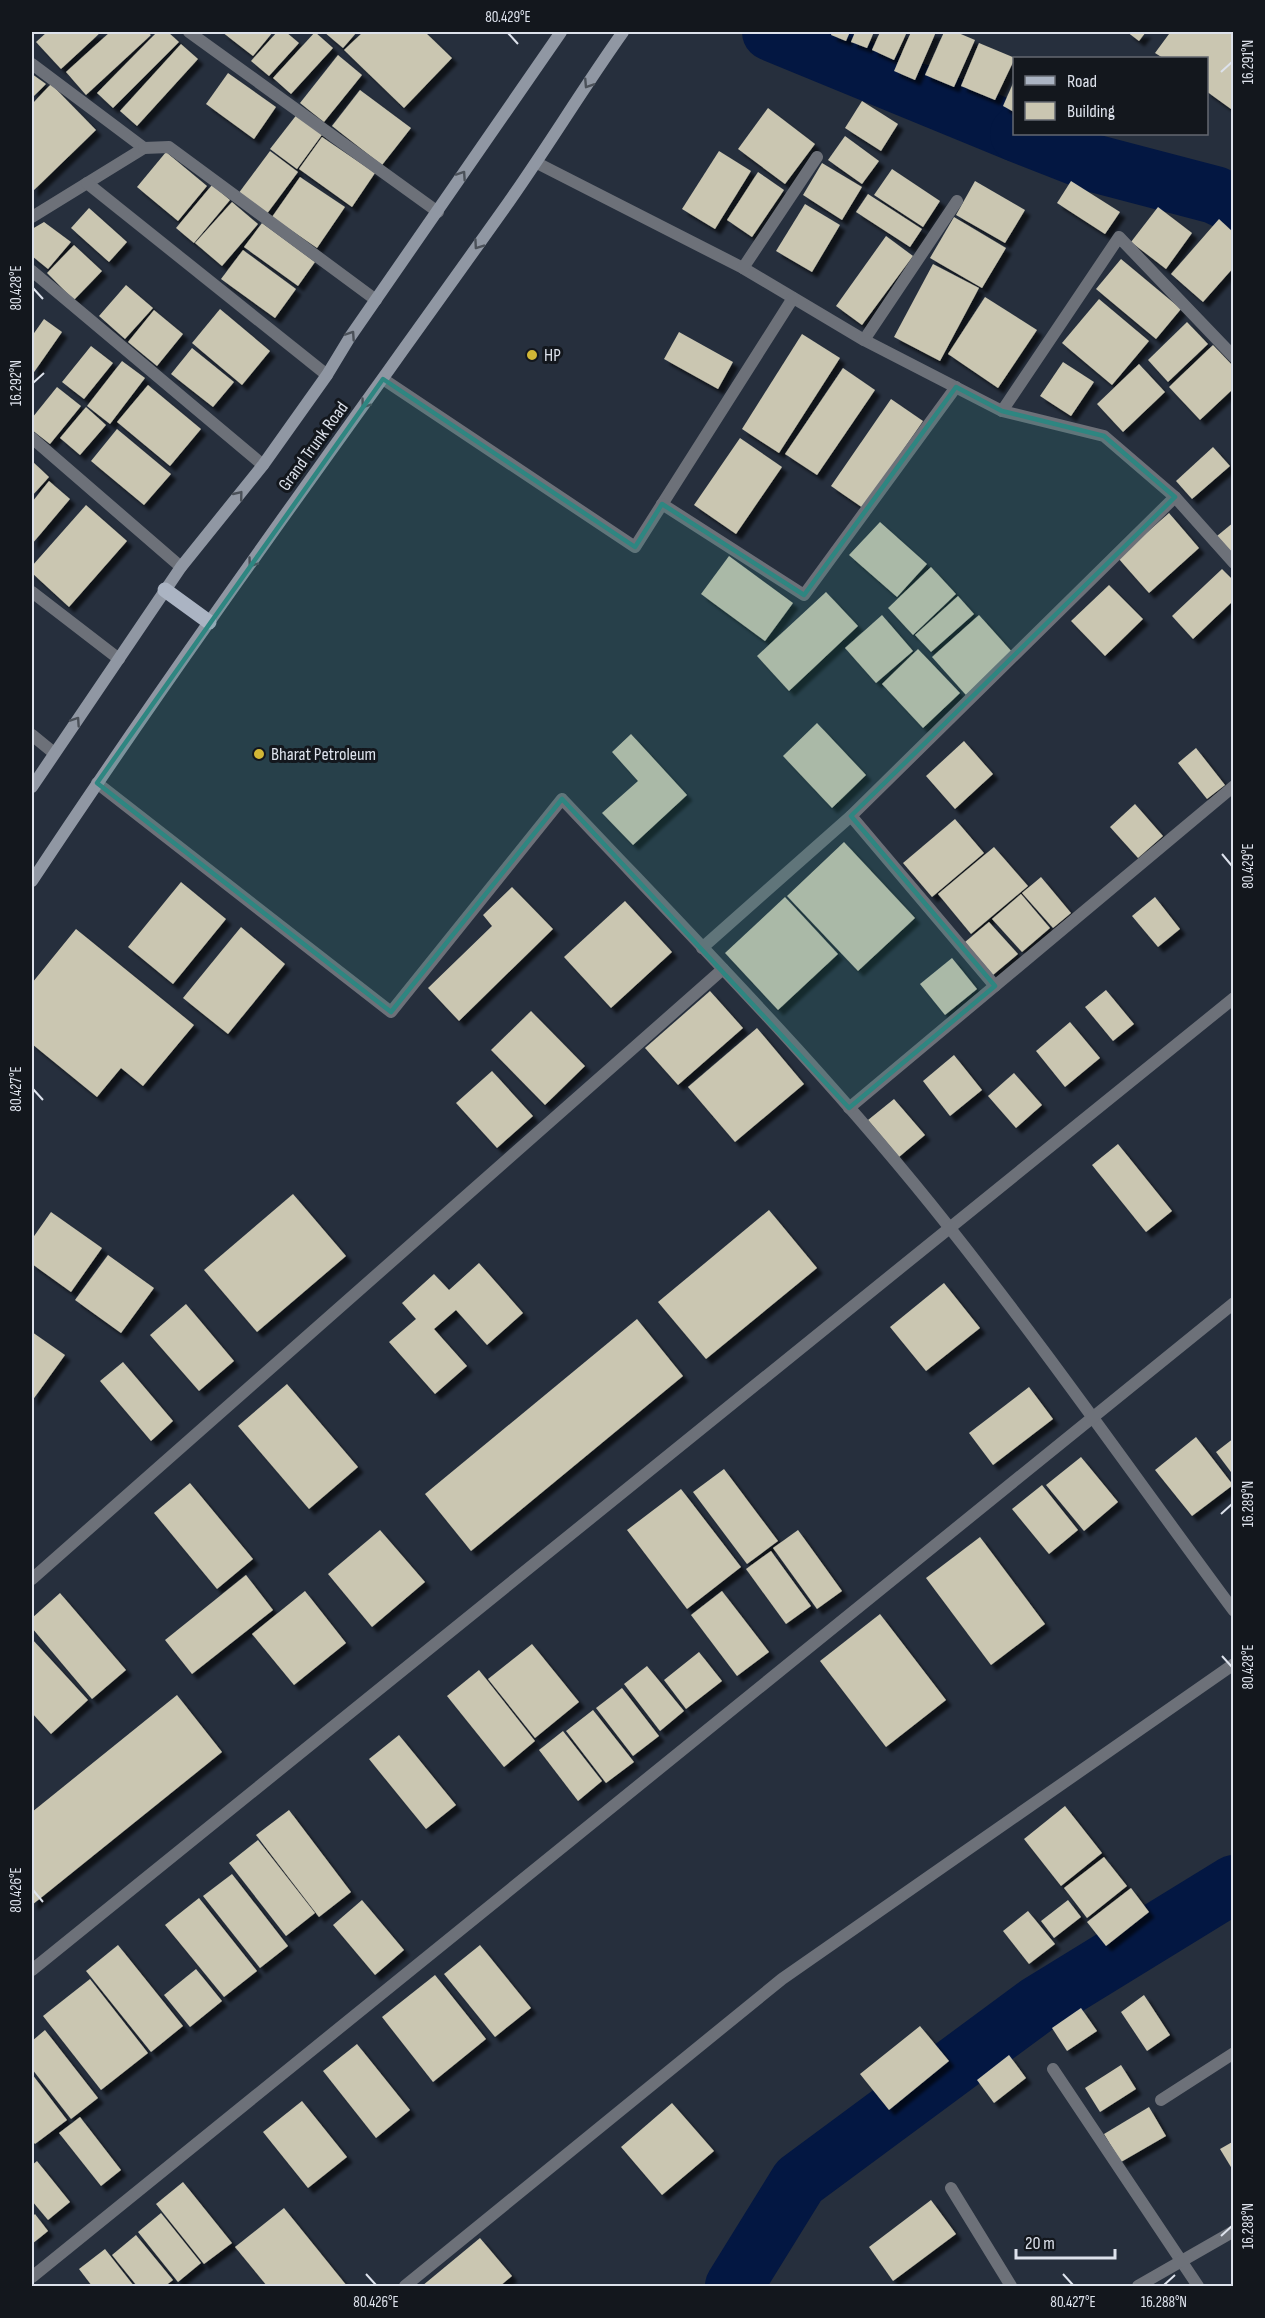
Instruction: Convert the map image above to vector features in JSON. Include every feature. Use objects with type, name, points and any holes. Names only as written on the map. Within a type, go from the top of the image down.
[{"type":"main road","name":"Grand Trunk Road","points":[[32,787],[181,567],[263,465],[327,375],[561,32]]},
{"type":"main road","name":"Grand Trunk Road","points":[[32,881],[209,622],[537,163],[622,33]]},
{"type":"main road","points":[[165,590],[209,622]]},
{"type":"street","points":[[189,32],[438,212]]},
{"type":"street","points":[[32,64],[144,148]]},
{"type":"street","points":[[32,217],[144,148],[168,147],[376,300]]},
{"type":"street","points":[[743,268],[817,157]]},
{"type":"street","points":[[537,163],[743,268],[864,340],[1002,411],[1104,436],[1175,497],[1233,563]]},
{"type":"street","points":[[87,183],[327,375]]},
{"type":"street","points":[[864,340],[957,201]]},
{"type":"street","points":[[1002,411],[1119,237],[1233,357]]},
{"type":"street","points":[[32,271],[263,465]]},
{"type":"street","points":[[383,379],[635,547],[793,298]]},
{"type":"street","points":[[663,504],[804,595],[956,387]]},
{"type":"street","points":[[32,438],[181,567]]},
{"type":"street","points":[[702,948],[851,816],[1175,497]]},
{"type":"street","points":[[32,592],[119,659]]},
{"type":"street","points":[[32,735],[54,753]]},
{"type":"street","points":[[97,783],[391,1012],[562,799],[723,969],[849,1108],[949,1227],[1092,1417],[1233,1611]]},
{"type":"street","points":[[849,1108],[1233,786]]},
{"type":"street","points":[[851,816],[995,986]]},
{"type":"street","points":[[32,1579],[723,969]]},
{"type":"street","points":[[32,1970],[1233,998]]},
{"type":"street","points":[[32,2277],[1233,1304]]},
{"type":"street","points":[[405,2286],[782,1979],[1233,1665]]},
{"type":"street","points":[[1161,2100],[1233,2053]]},
{"type":"street","points":[[1053,2069],[1198,2286]]},
{"type":"street","points":[[951,2188],[1011,2286]]},
{"type":"street","points":[[1138,2286],[1233,2231]]},
{"type":"highlighted area","points":[[383,379],[635,547],[662,504],[804,595],[956,387],[1002,411],[1104,436],[1175,497],[851,816],[995,986],[849,1108],[562,799],[391,1012],[97,783]]},
{"type":"building","points":[[47,32],[101,32],[61,69],[36,42]]},
{"type":"building","points":[[110,32],[147,32],[151,35],[86,95],[66,72]]},
{"type":"building","points":[[157,32],[168,32],[179,42],[113,108],[97,93]]},
{"type":"building","points":[[222,32],[273,32],[253,56]]},
{"type":"building","points":[[277,32],[286,32],[299,43],[269,76],[251,61]]},
{"type":"building","points":[[315,32],[333,48],[291,94],[273,78]]},
{"type":"building","points":[[324,32],[357,32],[343,48]]},
{"type":"building","points":[[363,32],[425,32],[452,58],[404,108],[344,50]]},
{"type":"building","points":[[832,32],[850,32],[846,41],[831,35]]},
{"type":"building","points":[[855,32],[874,32],[867,48],[851,42]]},
{"type":"building","points":[[880,32],[907,32],[894,60],[872,50]]},
{"type":"building","points":[[911,32],[936,32],[915,80],[894,71]]},
{"type":"building","points":[[944,32],[956,32],[975,40],[954,87],[925,75]]},
{"type":"building","points":[[1127,32],[1146,32],[1139,41]]},
{"type":"building","points":[[1165,32],[1234,32],[1234,105],[1231,109],[1208,92],[1208,57],[1161,57],[1155,53],[1169,34]]},
{"type":"building","points":[[979,43],[1013,57],[1013,62],[995,100],[961,86]]},
{"type":"building","points":[[181,44],[198,59],[137,126],[120,111]]},
{"type":"building","points":[[338,55],[362,75],[324,122],[300,103]]},
{"type":"building","points":[[228,73],[276,107],[254,139],[206,104]]},
{"type":"building","points":[[32,74],[46,84],[32,98]]},
{"type":"building","points":[[1013,83],[1013,111],[1003,106]]},
{"type":"building","points":[[51,84],[96,130],[32,192],[32,104]]},
{"type":"building","points":[[360,90],[411,128],[382,165],[332,126]]},
{"type":"building","points":[[862,101],[898,124],[881,151],[845,128]]},
{"type":"building","points":[[768,108],[815,144],[785,184],[738,149]]},
{"type":"building","points":[[298,113],[324,132],[297,169],[270,149]]},
{"type":"building","points":[[845,136],[879,161],[862,184],[828,160]]},
{"type":"building","points":[[322,137],[375,173],[352,207],[299,169]]},
{"type":"building","points":[[270,151],[298,172],[266,215],[238,194]]},
{"type":"building","points":[[719,151],[751,171],[715,229],[682,209]]},
{"type":"building","points":[[166,152],[207,186],[178,221],[137,187]]},
{"type":"building","points":[[822,163],[862,187],[842,220],[803,195]]},
{"type":"building","points":[[892,169],[940,201],[923,227],[874,195]]},
{"type":"building","points":[[758,172],[784,190],[752,237],[727,220]]},
{"type":"building","points":[[300,177],[345,207],[317,248],[272,217]]},
{"type":"building","points":[[975,181],[1025,210],[1005,243],[956,215]]},
{"type":"building","points":[[1071,181],[1120,212],[1105,234],[1057,203]]},
{"type":"building","points":[[212,185],[230,200],[194,243],[176,228]]},
{"type":"building","points":[[868,194],[922,229],[910,247],[856,212]]},
{"type":"building","points":[[232,202],[258,224],[222,266],[195,243]]},
{"type":"building","points":[[805,204],[840,225],[812,272],[776,251]]},
{"type":"building","points":[[1158,207],[1192,233],[1166,269],[1131,242]]},
{"type":"building","points":[[89,208],[127,242],[109,262],[71,228]]},
{"type":"building","points":[[954,217],[1006,248],[982,288],[930,258]]},
{"type":"building","points":[[1219,219],[1234,233],[1234,267],[1203,302],[1171,274]]},
{"type":"building","points":[[44,222],[71,242],[48,269],[32,256],[32,229]]},
{"type":"building","points":[[262,223],[315,262],[298,286],[244,247]]},
{"type":"building","points":[[886,236],[913,256],[862,325],[836,306]]},
{"type":"building","points":[[74,245],[102,271],[74,300],[47,273]]},
{"type":"building","points":[[243,250],[296,289],[275,318],[221,279]]},
{"type":"building","points":[[1121,259],[1181,309],[1156,339],[1096,289]]},
{"type":"building","points":[[933,264],[979,288],[940,361],[894,337]]},
{"type":"building","points":[[126,285],[153,308],[125,339],[99,316]]},
{"type":"building","points":[[985,297],[1037,330],[998,388],[948,354]]},
{"type":"building","points":[[1099,299],[1149,341],[1112,385],[1062,343]]},
{"type":"building","points":[[220,309],[270,351],[242,385],[192,343]]},
{"type":"building","points":[[154,310],[183,334],[157,366],[128,342]]},
{"type":"building","points":[[44,319],[62,332],[32,375],[32,336]]},
{"type":"building","points":[[1187,322],[1208,344],[1168,382],[1148,360]]},
{"type":"building","points":[[679,332],[733,362],[718,389],[664,359]]},
{"type":"building","points":[[802,334],[840,358],[779,453],[742,429]]},
{"type":"building","points":[[1213,345],[1234,367],[1234,388],[1200,420],[1169,387]]},
{"type":"building","points":[[91,346],[113,363],[84,399],[62,382]]},
{"type":"building","points":[[192,348],[234,382],[213,407],[171,374]]},
{"type":"building","points":[[122,361],[145,378],[110,424],[87,406]]},
{"type":"building","points":[[1063,362],[1094,382],[1071,416],[1040,396]]},
{"type":"building","points":[[1139,364],[1165,392],[1123,432],[1097,404]]},
{"type":"building","points":[[843,368],[875,390],[817,475],[785,454]]},
{"type":"building","points":[[148,385],[201,429],[170,466],[117,422]]},
{"type":"building","points":[[57,387],[81,406],[50,444],[32,430],[32,418]]},
{"type":"building","points":[[891,399],[923,421],[863,508],[831,486]]},
{"type":"building","points":[[86,407],[106,425],[80,455],[60,438]]},
{"type":"building","points":[[117,429],[171,474],[144,505],[91,461]]},
{"type":"building","points":[[740,438],[782,467],[736,534],[694,505]]},
{"type":"building","points":[[1213,447],[1230,466],[1192,499],[1176,481]]},
{"type":"building","points":[[32,461],[49,477],[32,496]]},
{"type":"building","points":[[49,481],[70,499],[32,544],[32,502]]},
{"type":"building","points":[[86,505],[127,541],[69,607],[32,573],[32,566]]},
{"type":"building","points":[[1169,513],[1199,548],[1149,593],[1118,558]]},
{"type":"building","points":[[880,522],[927,564],[897,597],[849,555]]},
{"type":"building","points":[[1234,522],[1234,555],[1217,536]]},
{"type":"building","points":[[729,556],[793,603],[765,641],[701,594]]},
{"type":"building","points":[[931,567],[956,594],[913,635],[888,608]]},
{"type":"building","points":[[1222,569],[1234,581],[1234,600],[1193,639],[1172,616]]},
{"type":"building","points":[[1109,585],[1143,619],[1105,656],[1071,621]]},
{"type":"building","points":[[826,592],[858,626],[789,691],[757,656]]},
{"type":"building","points":[[958,596],[974,614],[931,652],[915,635]]},
{"type":"building","points":[[882,615],[913,651],[876,683],[845,648]]},
{"type":"building","points":[[979,615],[1013,653],[966,695],[932,657]]},
{"type":"building","points":[[918,649],[960,693],[923,728],[882,684]]},
{"type":"building","points":[[817,723],[866,775],[832,808],[783,756]]},
{"type":"building","points":[[631,734],[687,795],[633,845],[602,813],[638,781],[612,752]]},
{"type":"building","points":[[964,741],[993,774],[955,809],[926,776]]},
{"type":"building","points":[[1196,748],[1225,785],[1207,799],[1178,763]]},
{"type":"building","points":[[1135,804],[1163,836],[1138,858],[1110,827]]},
{"type":"building","points":[[955,819],[984,853],[932,897],[903,863]]},
{"type":"building","points":[[844,842],[915,918],[858,971],[787,896]]},
{"type":"building","points":[[994,847],[1028,886],[971,934],[938,894]]},
{"type":"building","points":[[1041,877],[1071,913],[1053,928],[1022,893]]},
{"type":"building","points":[[181,882],[226,919],[173,984],[128,947]]},
{"type":"building","points":[[512,887],[553,929],[459,1021],[428,988],[492,926],[483,915]]},
{"type":"building","points":[[1021,894],[1050,928],[1022,952],[992,919]]},
{"type":"building","points":[[785,897],[838,954],[778,1010],[725,953]]},
{"type":"building","points":[[1155,897],[1180,929],[1158,947],[1132,916]]},
{"type":"building","points":[[625,901],[672,952],[611,1008],[564,957]]},
{"type":"building","points":[[989,922],[1018,954],[993,975],[965,942]]},
{"type":"building","points":[[241,927],[285,964],[228,1034],[183,998]]},
{"type":"building","points":[[76,929],[194,1025],[143,1086],[121,1068],[97,1097],[32,1044],[32,983]]},
{"type":"building","points":[[952,958],[977,989],[945,1015],[920,984]]},
{"type":"building","points":[[1106,990],[1134,1024],[1113,1041],[1085,1007]]},
{"type":"building","points":[[710,991],[743,1028],[678,1085],[645,1048]]},
{"type":"building","points":[[531,1011],[585,1066],[545,1105],[491,1050]]},
{"type":"building","points":[[1070,1022],[1100,1058],[1065,1087],[1036,1051]]},
{"type":"building","points":[[757,1028],[804,1084],[735,1142],[688,1087]]},
{"type":"building","points":[[954,1055],[982,1090],[950,1116],[923,1081]]},
{"type":"building","points":[[492,1071],[533,1116],[497,1148],[456,1103]]},
{"type":"building","points":[[1014,1073],[1042,1105],[1016,1128],[988,1096]]},
{"type":"building","points":[[894,1099],[925,1135],[899,1157],[868,1120]]},
{"type":"building","points":[[1118,1144],[1172,1211],[1146,1232],[1092,1165]]},
{"type":"building","points":[[293,1194],[346,1256],[257,1332],[204,1270]]},
{"type":"building","points":[[769,1210],[817,1268],[706,1359],[658,1302]]},
{"type":"building","points":[[51,1212],[102,1248],[71,1292],[32,1264],[32,1239]]},
{"type":"building","points":[[108,1255],[154,1288],[121,1333],[75,1300]]},
{"type":"building","points":[[479,1263],[523,1313],[487,1345],[456,1310],[434,1329],[467,1366],[435,1394],[389,1342],[416,1319],[402,1303],[434,1274],[449,1290]]},
{"type":"building","points":[[944,1283],[980,1328],[926,1371],[890,1327]]},
{"type":"building","points":[[186,1304],[234,1361],[199,1391],[150,1335]]},
{"type":"building","points":[[637,1319],[683,1376],[471,1551],[425,1494]]},
{"type":"building","points":[[32,1332],[65,1355],[32,1401]]},
{"type":"building","points":[[123,1362],[173,1421],[151,1441],[100,1381]]},
{"type":"building","points":[[287,1384],[358,1467],[309,1509],[238,1426]]},
{"type":"building","points":[[1029,1387],[1053,1419],[993,1465],[969,1433]]},
{"type":"building","points":[[1196,1437],[1233,1485],[1192,1516],[1155,1470]]},
{"type":"building","points":[[1234,1438],[1234,1476],[1216,1452]]},
{"type":"building","points":[[1081,1457],[1118,1502],[1084,1531],[1046,1485]]},
{"type":"building","points":[[724,1469],[778,1541],[747,1564],[693,1492]]},
{"type":"building","points":[[190,1483],[253,1559],[217,1589],[154,1513]]},
{"type":"building","points":[[1042,1485],[1078,1530],[1049,1554],[1012,1509]]},
{"type":"building","points":[[681,1489],[741,1567],[687,1609],[627,1530]]},
{"type":"building","points":[[380,1530],[425,1582],[372,1627],[328,1574]]},
{"type":"building","points":[[798,1530],[842,1591],[817,1609],[773,1548]]},
{"type":"building","points":[[980,1537],[1045,1624],[991,1665],[926,1578]]},
{"type":"building","points":[[771,1551],[811,1606],[786,1624],[746,1569]]},
{"type":"building","points":[[246,1575],[273,1610],[192,1674],[165,1640]]},
{"type":"building","points":[[305,1591],[346,1643],[294,1685],[252,1634]]},
{"type":"building","points":[[722,1591],[769,1652],[737,1676],[691,1615]]},
{"type":"building","points":[[60,1593],[126,1670],[92,1699],[32,1628],[32,1618]]},
{"type":"building","points":[[880,1614],[946,1700],[886,1747],[820,1661]]},
{"type":"building","points":[[32,1639],[88,1700],[51,1734],[32,1713]]},
{"type":"building","points":[[532,1644],[579,1702],[535,1738],[488,1679]]},
{"type":"building","points":[[699,1652],[722,1681],[686,1709],[664,1680]]},
{"type":"building","points":[[647,1666],[684,1711],[660,1731],[624,1684]]},
{"type":"building","points":[[479,1670],[535,1741],[504,1767],[447,1696]]},
{"type":"building","points":[[622,1688],[659,1736],[633,1756],[596,1708]]},
{"type":"building","points":[[177,1695],[222,1752],[32,1905],[32,1812]]},
{"type":"building","points":[[593,1710],[634,1762],[606,1783],[566,1731]]},
{"type":"building","points":[[563,1731],[602,1781],[578,1801],[539,1750]]},
{"type":"building","points":[[399,1735],[456,1805],[426,1829],[369,1759]]},
{"type":"building","points":[[1065,1806],[1102,1853],[1061,1886],[1024,1839]]},
{"type":"building","points":[[289,1810],[351,1892],[319,1917],[256,1835]]},
{"type":"building","points":[[258,1840],[315,1913],[286,1936],[229,1863]]},
{"type":"building","points":[[1104,1857],[1127,1886],[1087,1918],[1064,1888]]},
{"type":"building","points":[[232,1874],[288,1946],[260,1968],[203,1896]]},
{"type":"building","points":[[1131,1888],[1149,1912],[1106,1946],[1087,1922]]},
{"type":"building","points":[[199,1898],[257,1971],[224,1997],[165,1925]]},
{"type":"building","points":[[362,1900],[404,1950],[375,1975],[333,1925]]},
{"type":"building","points":[[1068,1900],[1081,1917],[1054,1938],[1041,1921]]},
{"type":"building","points":[[1028,1911],[1055,1944],[1029,1964],[1003,1931]]},
{"type":"building","points":[[118,1945],[183,2026],[151,2052],[86,1971]]},
{"type":"building","points":[[480,1945],[531,2008],[495,2037],[444,1974]]},
{"type":"building","points":[[196,1969],[222,2001],[190,2027],[164,1995]]},
{"type":"building","points":[[435,1975],[486,2039],[433,2082],[382,2017]]},
{"type":"building","points":[[90,1979],[148,2053],[101,2090],[43,2016]]},
{"type":"building","points":[[1144,1995],[1170,2035],[1147,2051],[1121,2012]]},
{"type":"building","points":[[1081,2008],[1097,2031],[1067,2051],[1052,2028]]},
{"type":"building","points":[[920,2026],[949,2061],[889,2110],[860,2074]]},
{"type":"building","points":[[45,2030],[98,2098],[71,2119],[32,2069],[32,2041]]},
{"type":"building","points":[[357,2044],[410,2110],[376,2138],[323,2071]]},
{"type":"building","points":[[1009,2055],[1026,2078],[994,2103],[977,2080]]},
{"type":"building","points":[[1121,2065],[1136,2089],[1100,2112],[1085,2088]]},
{"type":"building","points":[[32,2074],[67,2120],[35,2144],[32,2141]]},
{"type":"building","points":[[302,2101],[347,2157],[308,2188],[263,2132]]},
{"type":"building","points":[[672,2103],[714,2151],[662,2195],[621,2147]]},
{"type":"building","points":[[1149,2107],[1166,2136],[1121,2162],[1104,2134]]},
{"type":"building","points":[[80,2117],[121,2170],[101,2186],[59,2133]]},
{"type":"building","points":[[1234,2141],[1234,2172],[1220,2149]]},
{"type":"building","points":[[37,2161],[70,2202],[48,2220],[32,2201],[32,2165]]},
{"type":"building","points":[[183,2182],[232,2243],[204,2264],[156,2204]]},
{"type":"building","points":[[931,2200],[956,2234],[893,2281],[869,2247]]},
{"type":"building","points":[[284,2208],[347,2286],[267,2286],[235,2247]]},
{"type":"building","points":[[161,2213],[201,2263],[178,2282],[138,2232]]},
{"type":"building","points":[[35,2214],[48,2231],[32,2244],[32,2217]]},
{"type":"building","points":[[136,2235],[173,2280],[165,2286],[137,2286],[112,2255]]},
{"type":"building","points":[[480,2238],[512,2276],[500,2286],[422,2286]]},
{"type":"building","points":[[105,2249],[134,2286],[92,2286],[79,2269]]},
{"type":"waterway","points":[[771,32],[1013,132]]},
{"type":"waterway","points":[[1022,135],[1093,163],[1215,195],[1234,204]]},
{"type":"waterway","points":[[734,2286],[799,2181],[1037,2005],[1234,1884]]},
{"type":"place","name":"HP","points":[[532,355]]},
{"type":"place","name":"Bharat Petroleum","points":[[259,754]]}]
